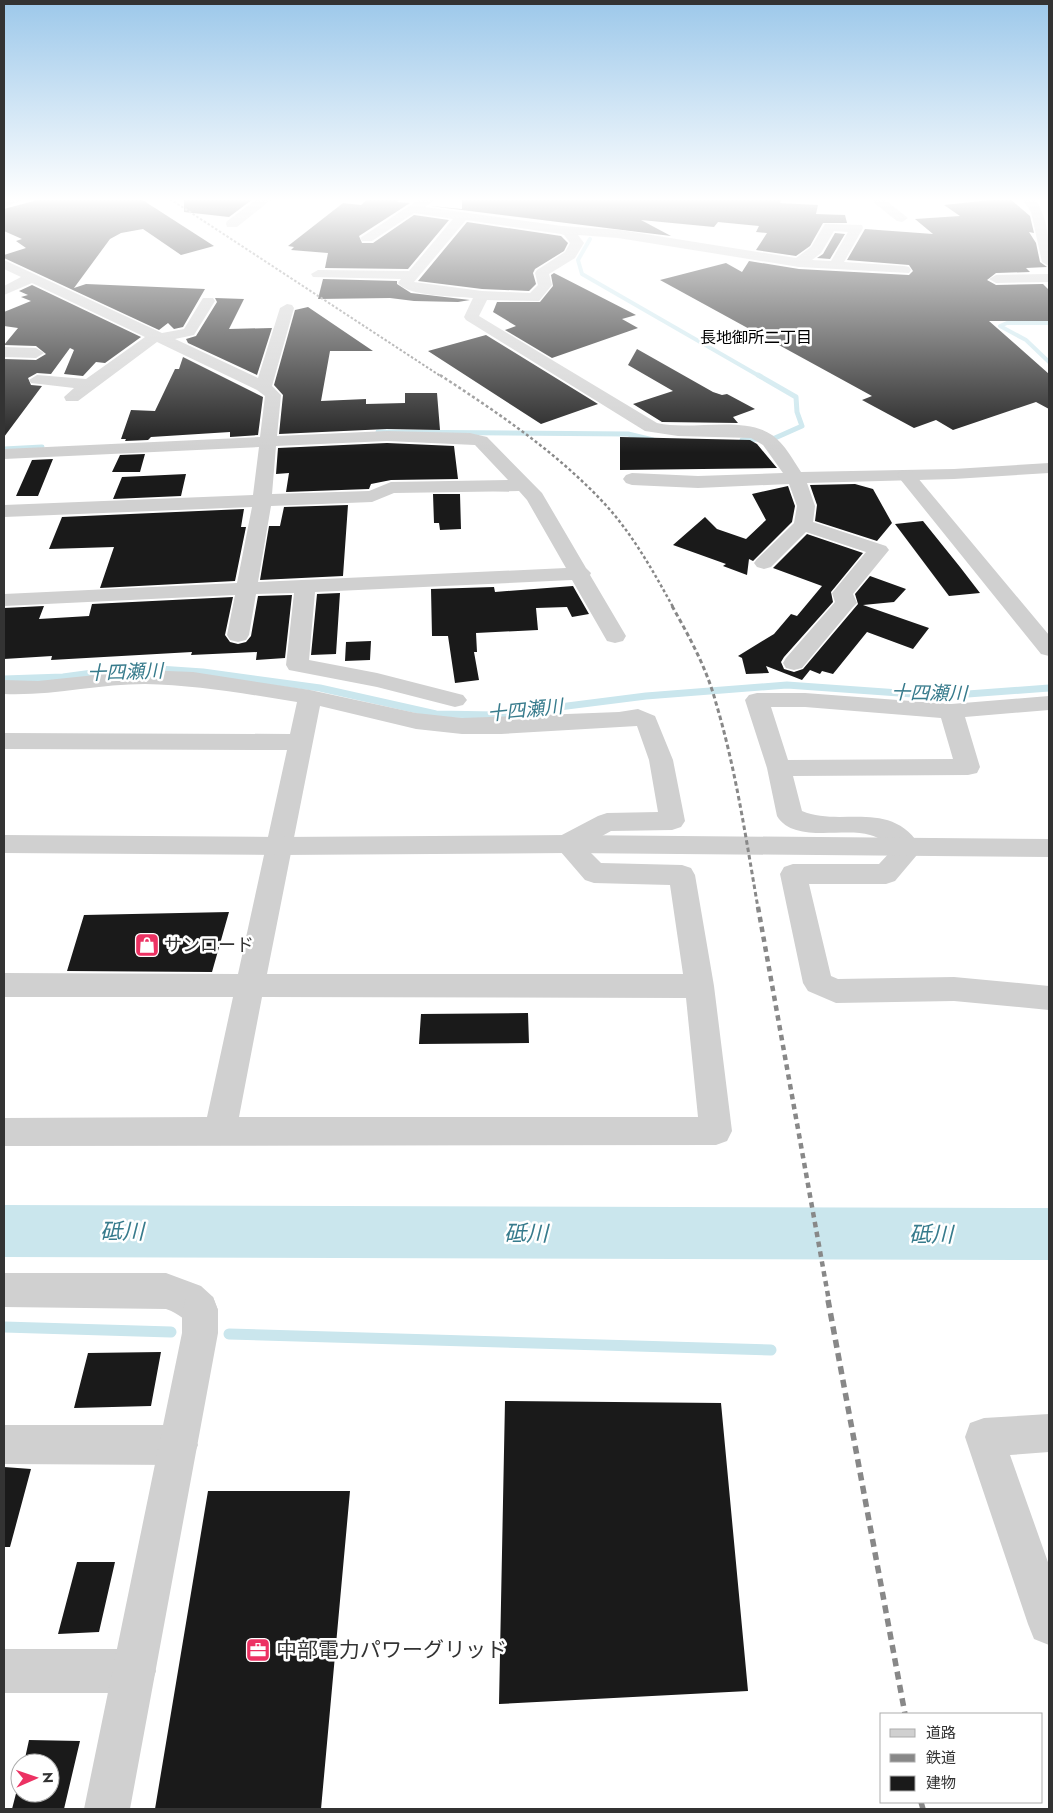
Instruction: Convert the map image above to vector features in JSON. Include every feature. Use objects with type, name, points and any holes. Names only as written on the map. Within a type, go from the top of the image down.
[{"type":"street","points":[[4,291],[19,284]]},
{"type":"street","points":[[46,284],[263,386],[273,395],[270,442],[262,501],[238,635]]},
{"type":"street","points":[[406,284],[416,288],[534,298],[545,284]]},
{"type":"street","points":[[482,295],[472,317],[651,427],[675,432],[747,432],[765,438],[796,478],[806,506],[803,525],[764,563]]},
{"type":"street","points":[[72,397],[158,337],[190,332],[208,301]]},
{"type":"street","points":[[263,386],[287,308]]},
{"type":"street","points":[[4,352],[36,353]]},
{"type":"street","points":[[37,380],[90,384]]},
{"type":"street","points":[[4,454],[387,436],[470,438],[481,441],[530,491],[581,574],[615,636]]},
{"type":"street","points":[[632,479],[698,482],[1049,468]]},
{"type":"street","points":[[906,475],[1048,644]]},
{"type":"street","points":[[4,511],[372,496],[392,503],[530,491]]},
{"type":"street","points":[[794,663],[846,603],[842,593],[879,550],[803,525]]},
{"type":"street","points":[[4,600],[581,574]]},
{"type":"street","points":[[305,587],[297,665],[377,680],[455,700]]},
{"type":"street","points":[[4,687],[38,688],[105,680],[193,679],[310,697],[416,721],[462,726],[619,720],[638,717],[647,721],[661,760],[672,821],[607,822],[567,844]]},
{"type":"street","points":[[220,1131],[310,697]]},
{"type":"street","points":[[909,849],[897,835],[870,824],[802,823],[790,816],[779,768],[757,700],[805,700],[951,711],[1049,703]]},
{"type":"street","points":[[779,768],[968,767],[951,711]]},
{"type":"street","points":[[4,741],[301,742]]},
{"type":"street","points":[[4,844],[279,846],[567,844],[909,849],[1049,848]]},
{"type":"street","points":[[4,1132],[716,1131],[699,986],[682,875],[594,873],[567,844]]},
{"type":"street","points":[[909,849],[886,874],[793,874],[818,983],[836,991],[954,989],[1049,998]]},
{"type":"street","points":[[4,985],[699,986]]},
{"type":"street","points":[[4,1290],[166,1291],[188,1299],[200,1310],[200,1333],[107,1809]]},
{"type":"street","points":[[1049,1433],[984,1437],[1049,1624]]},
{"type":"street","points":[[4,1445],[178,1445]]},
{"type":"street","points":[[4,1671],[134,1671]]},
{"type":"building","points":[[59,284],[77,284],[74,288],[86,284],[205,289],[183,327],[174,329],[168,323],[159,330]]},
{"type":"building","points":[[322,284],[397,284],[411,293],[470,300],[458,302],[414,301],[390,298],[318,299]]},
{"type":"building","points":[[439,284],[536,284],[529,291],[482,289]]},
{"type":"building","points":[[553,284],[575,284],[636,315],[622,319],[638,328],[552,358],[505,330],[516,326],[493,312],[497,302],[540,302],[553,286]]},
{"type":"building","points":[[667,284],[1043,284],[1049,290],[1049,321],[989,321],[1049,374],[1049,409],[1036,402],[953,430],[936,420],[914,428],[862,400],[872,396]]},
{"type":"building","points":[[32,285],[141,337],[105,363],[96,362],[83,376],[64,374],[74,350],[70,348],[51,374],[37,373],[28,378],[31,385],[42,386],[4,437],[4,359],[36,360],[46,354],[36,346],[4,345],[18,328],[4,326],[4,312],[31,301],[21,297],[28,295],[19,291]]},
{"type":"building","points":[[215,298],[244,299],[229,329],[272,328],[257,375],[188,343],[186,339],[196,336],[217,302]]},
{"type":"building","points":[[308,307],[373,351],[330,351],[321,401],[366,399],[366,404],[405,403],[405,393],[437,393],[440,430],[387,429],[279,434],[283,395],[274,385],[295,310]]},
{"type":"building","points":[[486,335],[598,404],[541,424],[428,351]]},
{"type":"building","points":[[637,349],[713,392],[722,395],[727,394],[755,409],[733,417],[738,423],[662,422],[633,404],[673,391],[628,365]]},
{"type":"building","points":[[183,357],[263,397],[258,435],[230,437],[230,432],[151,437],[148,440],[125,441],[126,439],[121,439],[131,410],[155,411],[175,369],[179,369]]},
{"type":"building","points":[[620,437],[750,440],[757,444],[777,468],[620,470]]},
{"type":"building","points":[[387,443],[454,446],[458,479],[391,480],[371,484],[369,489],[286,492],[289,473],[276,474],[278,448]]},
{"type":"building","points":[[145,454],[140,472],[112,472],[120,455]]},
{"type":"building","points":[[53,459],[38,496],[16,496],[32,460]]},
{"type":"building","points":[[186,474],[181,496],[113,499],[122,477]]},
{"type":"building","points":[[855,484],[873,489],[892,523],[877,541],[815,521],[817,505],[810,485]]},
{"type":"building","points":[[788,486],[795,506],[792,522],[753,561],[749,559],[747,575],[723,566],[726,564],[673,545],[705,517],[717,529],[746,539],[766,520],[752,494]]},
{"type":"building","points":[[433,494],[460,494],[461,529],[440,530],[439,523],[434,523]]},
{"type":"building","points":[[348,505],[343,576],[260,580],[269,526],[280,526],[284,507]]},
{"type":"building","points":[[244,509],[241,527],[246,527],[235,581],[100,588],[114,547],[49,549],[62,517]]},
{"type":"building","points":[[923,521],[980,593],[949,596],[895,524]]},
{"type":"building","points":[[807,534],[863,553],[831,592],[833,602],[784,657],[781,662],[784,669],[794,672],[803,669],[858,604],[855,594],[870,576],[906,589],[894,602],[863,605],[929,628],[913,649],[867,632],[833,674],[822,671],[820,674],[810,670],[802,680],[766,666],[769,673],[746,674],[742,658],[738,656],[774,634],[791,614],[797,616],[822,586],[773,568]]},
{"type":"building","points":[[573,586],[589,614],[572,617],[567,607],[536,608],[538,630],[476,633],[477,652],[474,652],[479,680],[455,683],[448,636],[432,636],[431,589],[494,587],[495,592]]},
{"type":"building","points":[[340,593],[336,654],[311,655],[317,594]]},
{"type":"building","points":[[292,595],[285,658],[256,660],[257,652],[191,655],[192,652],[51,660],[52,656],[4,659],[4,608],[44,606],[39,619],[89,616],[92,604],[233,597],[225,635],[230,642],[238,644],[246,642],[251,636],[258,596]]},
{"type":"building","points":[[371,641],[370,660],[345,661],[346,642]]},
{"type":"building","name":"サンロード","points":[[229,912],[212,972],[67,971],[84,915]]},
{"type":"building","points":[[528,1013],[529,1043],[419,1044],[421,1014]]},
{"type":"building","points":[[161,1352],[151,1406],[74,1408],[88,1353]]},
{"type":"building","points":[[505,1401],[721,1403],[748,1691],[499,1704]]},
{"type":"building","points":[[4,1467],[31,1469],[10,1547],[4,1547]]},
{"type":"building","name":"中部電力パワーグリッド","points":[[208,1491],[350,1491],[321,1809],[155,1809]]},
{"type":"building","points":[[77,1562],[115,1562],[99,1632],[58,1634]]},
{"type":"building","points":[[29,1740],[80,1741],[64,1809],[12,1809],[14,1803],[60,1803],[60,1753],[26,1753]]},
{"type":"waterway","points":[[599,284],[761,377]]},
{"type":"waterway","points":[[1049,323],[1007,323],[1000,326],[1026,340],[1049,362]]},
{"type":"waterway","points":[[742,440],[775,438],[802,426],[797,412],[796,397],[758,375]]},
{"type":"waterway","points":[[378,432],[628,434],[653,440]]},
{"type":"waterway","points":[[4,449],[42,447]]},
{"type":"waterway","name":"十四瀬川","points":[[4,679],[63,677],[100,672],[159,669],[203,672],[320,688],[436,714],[496,715],[646,696],[787,685],[941,696],[1049,688]]},
{"type":"waterway","name":"砥川","points":[[4,1231],[1049,1234]]},
{"type":"waterway","points":[[4,1327],[171,1332]]},
{"type":"waterway","points":[[229,1334],[771,1350]]},
{"type":"railway","points":[[299,284],[442,377]]},
{"type":"railway","points":[[440,375],[546,449],[585,483],[614,514],[633,539],[673,607]]},
{"type":"railway","points":[[672,606],[703,665],[716,703],[735,779],[758,908]]},
{"type":"railway","points":[[758,907],[829,1301]]},
{"type":"railway","points":[[828,1300],[905,1713]]},
{"type":"railway","points":[[921,1803],[923,1809]]},
{"type":"place","name":"サンロード","points":[[147,945]]},
{"type":"place","name":"中部電力パワーグリッド","points":[[258,1650]]},
{"type":"district","name":"長地御所二丁目","points":[[756,337]]}]
